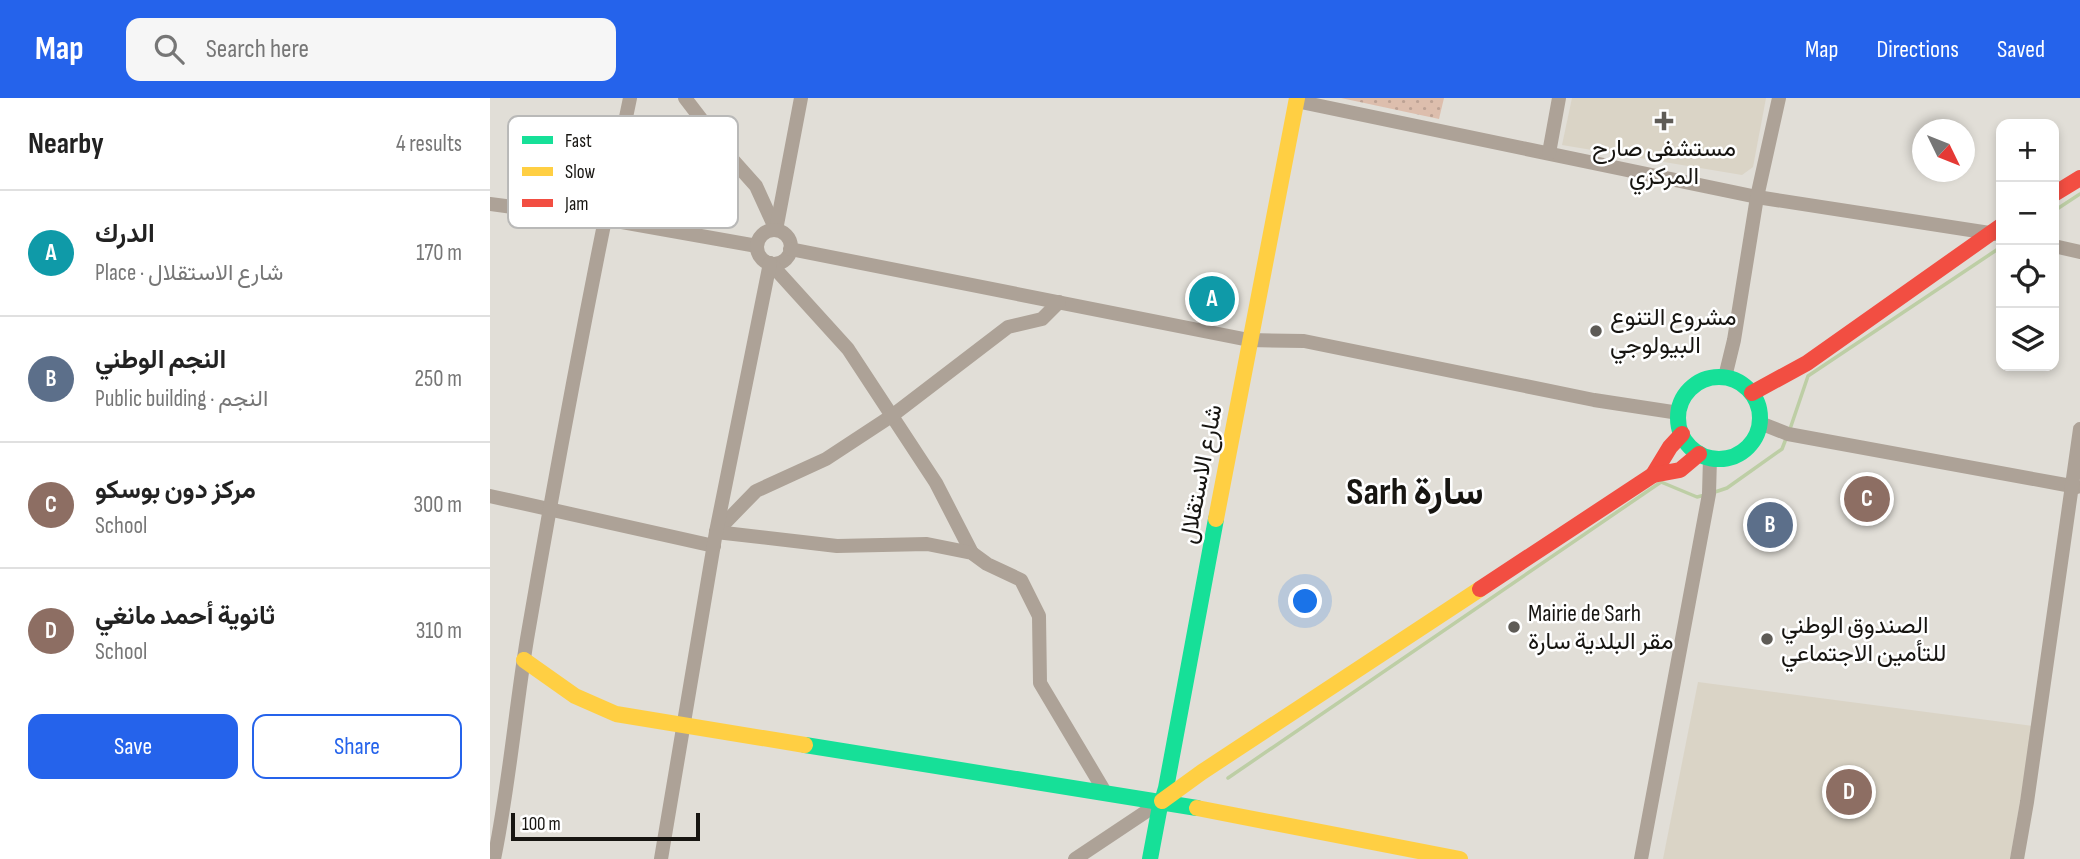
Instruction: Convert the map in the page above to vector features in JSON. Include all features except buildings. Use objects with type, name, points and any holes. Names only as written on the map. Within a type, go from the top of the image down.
[{"type":"street","points":[[626,116],[630,98]]},
{"type":"street","points":[[685,98],[699,116]]},
{"type":"street","points":[[776,230],[800,98]]},
{"type":"street","points":[[1549,153],[1559,98]]},
{"type":"street","points":[[1725,377],[1734,340],[1757,197],[1779,98]]},
{"type":"street","points":[[1296,100],[1757,197],[1996,232]]},
{"type":"street","name":"شارع الاستقلال","points":[[1150,859],[1169,774],[1296,100]]},
{"type":"street","points":[[738,166],[756,186],[776,230],[785,235],[790,249],[785,259],[770,263]]},
{"type":"street","points":[[2059,191],[2080,177]]},
{"type":"street","points":[[490,204],[508,206]]},
{"type":"street","points":[[494,859],[524,660],[603,228]]},
{"type":"street","points":[[656,228],[757,246]]},
{"type":"street","points":[[776,230],[763,234],[757,246],[760,257],[770,263],[848,349],[936,483],[972,553]]},
{"type":"street","points":[[1752,393],[1807,363],[1996,233]]},
{"type":"street","points":[[2059,247],[2080,252]]},
{"type":"street","points":[[790,249],[1249,341],[1304,341],[1594,400],[1679,413]]},
{"type":"street","points":[[661,859],[715,539],[770,263]]},
{"type":"street","points":[[715,539],[756,491],[826,459],[893,415],[1008,327],[1042,319],[1059,302]]},
{"type":"street","points":[[1725,377],[1735,380],[1752,393],[1760,412],[1760,423],[1756,436],[1748,447],[1737,455],[1723,459],[1704,456],[1689,445],[1682,435],[1679,413],[1682,401],[1690,390],[1700,382],[1725,377]]},
{"type":"street","points":[[1760,423],[1788,434],[2075,487]]},
{"type":"street","points":[[2017,859],[2075,487],[2080,429]]},
{"type":"street","points":[[1653,475],[1670,447],[1682,435]]},
{"type":"street","points":[[1075,859],[1653,475],[1680,470],[1704,456]]},
{"type":"street","points":[[1640,859],[1709,494],[1704,456]]},
{"type":"street","points":[[490,496],[715,539],[837,547],[927,544],[972,553],[987,564],[1021,580],[1039,616],[1040,683],[1105,793]]},
{"type":"street","points":[[524,660],[581,702],[609,713],[682,728],[1162,801],[1460,859]]},
{"type":"shaded area","points":[[1341,98],[1444,98],[1439,119]]},
{"type":"shaded area","name":"مستشفى صارح المركزي","points":[[1572,98],[1766,98],[1753,167],[1742,175],[1562,145]]},
{"type":"shaded area","points":[[1698,682],[2033,726],[2010,859],[1663,859]]},
{"type":"waterway","points":[[2059,208],[2080,194]]},
{"type":"waterway","points":[[1790,429],[1808,376],[1996,250]]},
{"type":"waterway","points":[[1712,493],[1727,488],[1782,449],[1787,436]]},
{"type":"waterway","points":[[1228,778],[1661,482],[1697,497],[1705,495]]},
{"type":"traffic: fast","points":[[1719,377],[1735,380],[1748,389],[1757,402],[1760,418],[1757,434],[1748,447],[1735,456],[1719,459],[1703,456],[1690,447],[1681,434],[1678,418],[1681,402],[1690,389],[1703,380],[1719,377]]},
{"type":"traffic: fast","points":[[1150,859],[1166,788],[1216,519]]},
{"type":"traffic: fast","points":[[805,745],[1197,808]]},
{"type":"traffic: slow","points":[[1216,519],[1297,98]]},
{"type":"traffic: slow","points":[[1162,801],[1480,589]]},
{"type":"traffic: slow","points":[[524,660],[575,696],[616,714],[805,745]]},
{"type":"traffic: slow","points":[[1197,808],[1460,859]]},
{"type":"traffic: jam","points":[[2059,191],[2080,178]]},
{"type":"traffic: jam","points":[[1752,393],[1807,363],[1996,230]]},
{"type":"traffic: jam","points":[[1653,475],[1670,447],[1682,434]]},
{"type":"traffic: jam","points":[[1480,589],[1653,475],[1680,470],[1699,454]]},
{"type":"place","name":"مستشفى صارح المركزي","points":[[1664,121]]},
{"type":"place","name":"الدرك","points":[[1212,299]]},
{"type":"place","name":"مشروع التنوع البيولوجي","points":[[1596,331]]},
{"type":"place","name":"مركز دون بوسكو","points":[[1867,499]]},
{"type":"place","name":"النجم الوطني","points":[[1770,525]]},
{"type":"place","name":"Mairie de Sarh مقر البلدية سارة","points":[[1514,627]]},
{"type":"place","name":"الصندوق الوطني للتأمين الاجتماعي","points":[[1767,639]]},
{"type":"place","name":"ثانوية أحمد مانغي","points":[[1849,792]]},
{"type":"district","name":"Sarh سارة","points":[[1415,492]]}]
